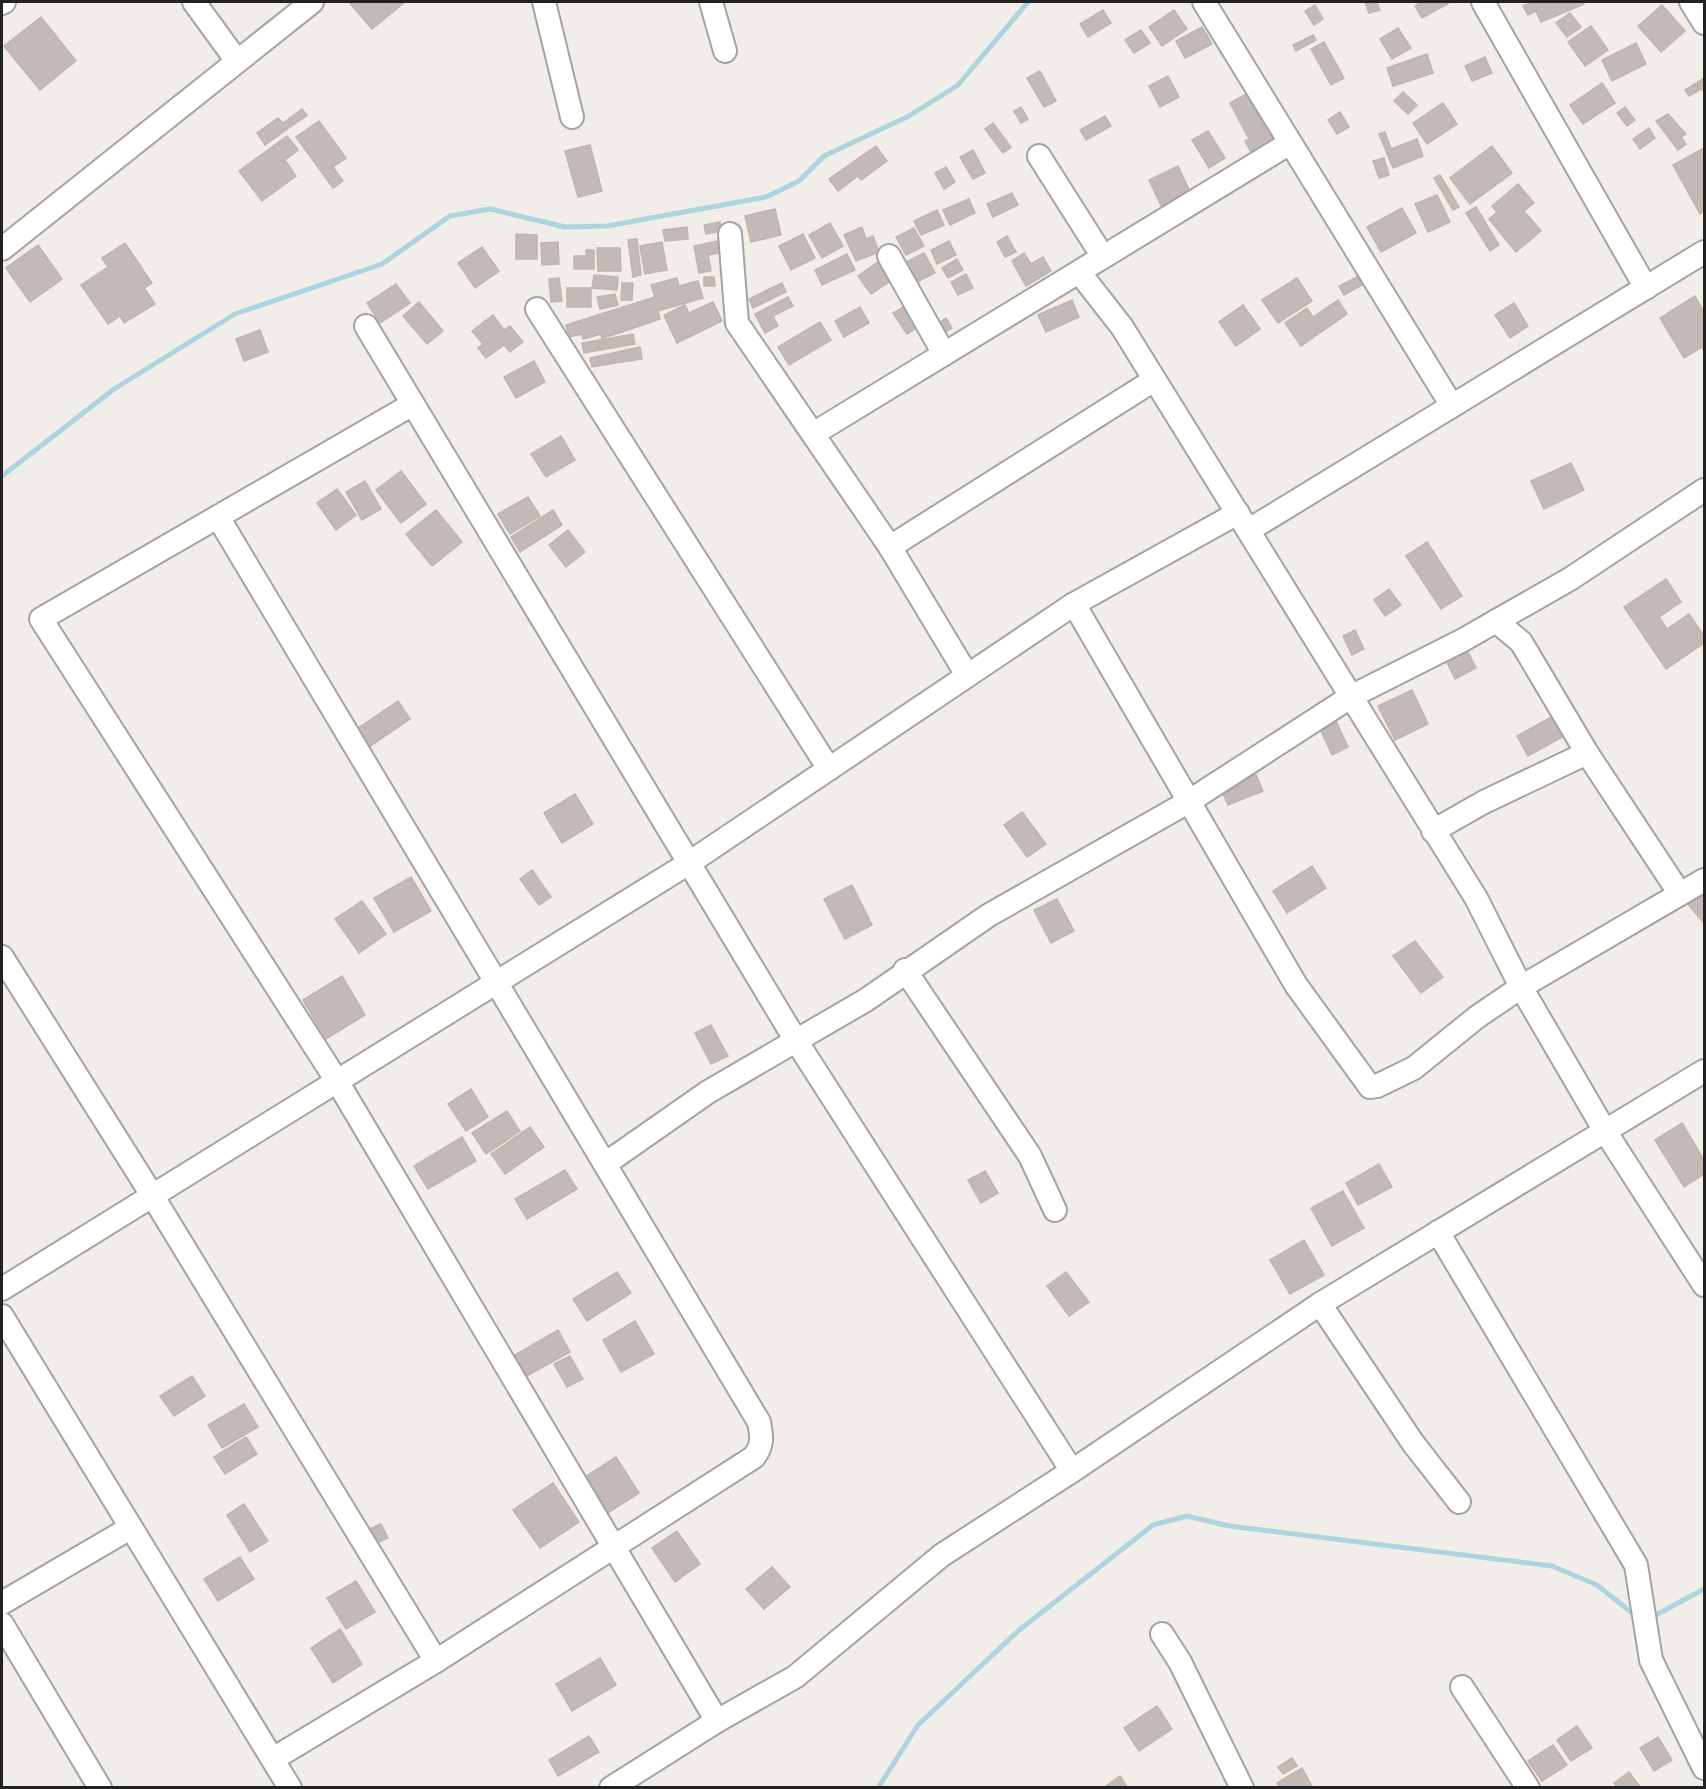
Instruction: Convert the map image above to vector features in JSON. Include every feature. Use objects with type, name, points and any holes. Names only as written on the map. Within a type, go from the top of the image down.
[{"type":"street","points":[[194,2],[237,62]]},
{"type":"street","points":[[2,249],[312,2]]},
{"type":"street","points":[[544,2],[572,117]]},
{"type":"street","points":[[711,2],[725,51]]},
{"type":"street","points":[[1204,2],[1452,406]]},
{"type":"street","points":[[1483,2],[1646,288]]},
{"type":"street","points":[[1691,2],[1704,23]]},
{"type":"street","points":[[813,434],[1290,142]]},
{"type":"street","points":[[1039,156],[1103,257]]},
{"type":"street","points":[[730,234],[738,323],[890,547],[967,675]]},
{"type":"street","points":[[2,1289],[689,863],[1074,604],[1243,521],[1452,406],[1704,252]]},
{"type":"street","points":[[889,256],[944,354]]},
{"type":"street","points":[[1079,272],[1122,327],[1352,696],[1476,898],[1521,987],[1605,1131],[1704,1285]]},
{"type":"street","points":[[537,309],[829,769]]},
{"type":"street","points":[[366,326],[795,1039],[1072,1471]]},
{"type":"street","points":[[890,547],[1154,380]]},
{"type":"street","points":[[413,404],[41,619],[337,1081],[717,1721]]},
{"type":"street","points":[[605,1164],[708,1092],[795,1039],[866,1000],[906,970],[999,909],[1188,802],[1352,696],[1496,621],[1570,579],[1702,496]]},
{"type":"street","points":[[218,517],[759,1422],[762,1437],[762,1447],[754,1457],[436,1661],[273,1759]]},
{"type":"street","points":[[1074,604],[1296,985],[1370,1087],[1377,1086],[1414,1068],[1477,1017],[1521,987],[1704,880]]},
{"type":"street","points":[[1496,621],[1521,642],[1587,753],[1680,894]]},
{"type":"street","points":[[1433,831],[1484,802],[1587,753]]},
{"type":"street","points":[[2,957],[152,1195],[436,1661]]},
{"type":"street","points":[[906,970],[1030,1156],[1055,1210]]},
{"type":"street","points":[[611,1788],[717,1721],[795,1677],[942,1555],[1072,1471],[1320,1304],[1704,1071]]},
{"type":"street","points":[[1438,1232],[1636,1565],[1651,1660],[1704,1768]]},
{"type":"street","points":[[1320,1304],[1413,1443],[1459,1502]]},
{"type":"street","points":[[2,1316],[290,1788]]},
{"type":"street","points":[[4,1596],[130,1528]]},
{"type":"street","points":[[2,1624],[100,1788]]},
{"type":"street","points":[[1162,1634],[1180,1662],[1242,1788]]},
{"type":"street","points":[[1462,1687],[1528,1788]]},
{"type":"building","points":[[349,2],[405,2],[372,29]]},
{"type":"building","points":[[1365,2],[1377,2],[1380,10],[1369,13]]},
{"type":"building","points":[[1422,2],[1449,3],[1422,18],[1415,6]]},
{"type":"building","points":[[1533,2],[1582,2],[1584,4],[1541,22],[1536,11],[1528,15],[1523,6]]},
{"type":"building","points":[[1315,5],[1323,19],[1314,25],[1305,11]]},
{"type":"building","points":[[1662,5],[1685,31],[1661,52],[1638,26]]},
{"type":"building","points":[[1103,10],[1111,23],[1088,37],[1080,24]]},
{"type":"building","points":[[1174,10],[1187,29],[1162,46],[1149,27]]},
{"type":"building","points":[[1570,13],[1581,27],[1567,37],[1556,23]]},
{"type":"building","points":[[41,17],[76,61],[40,90],[4,46]]},
{"type":"building","points":[[1591,26],[1608,50],[1585,66],[1568,42]]},
{"type":"building","points":[[1202,27],[1212,44],[1185,58],[1176,41]]},
{"type":"building","points":[[1398,28],[1411,48],[1392,59],[1380,39]]},
{"type":"building","points":[[1141,30],[1150,43],[1134,53],[1125,40]]},
{"type":"building","points":[[1313,35],[1316,40],[1296,51],[1293,45]]},
{"type":"building","points":[[1324,42],[1344,78],[1331,85],[1311,49]]},
{"type":"building","points":[[1636,43],[1646,64],[1612,81],[1602,60]]},
{"type":"building","points":[[1427,54],[1433,73],[1393,86],[1387,68]]},
{"type":"building","points":[[1485,57],[1492,73],[1472,81],[1465,66]]},
{"type":"building","points":[[1040,71],[1056,101],[1044,107],[1027,78]]},
{"type":"building","points":[[1168,76],[1179,97],[1160,107],[1149,86]]},
{"type":"building","points":[[1704,78],[1704,91],[1701,89],[1689,96],[1685,90]]},
{"type":"building","points":[[1602,83],[1615,103],[1583,124],[1570,105]]},
{"type":"building","points":[[1403,92],[1417,105],[1408,114],[1394,101]]},
{"type":"building","points":[[1246,94],[1268,133],[1272,131],[1279,144],[1254,158],[1245,141],[1249,139],[1230,103]]},
{"type":"building","points":[[1443,103],[1457,124],[1427,144],[1413,123]]},
{"type":"building","points":[[1021,107],[1028,119],[1021,123],[1014,111]]},
{"type":"building","points":[[1625,107],[1635,120],[1627,126],[1617,113]]},
{"type":"building","points":[[302,109],[307,115],[265,145],[257,133],[278,118],[283,123]]},
{"type":"building","points":[[1340,112],[1349,127],[1337,134],[1328,120]]},
{"type":"building","points":[[1668,114],[1686,134],[1681,137],[1686,144],[1678,150],[1656,121]]},
{"type":"building","points":[[1105,116],[1111,126],[1086,140],[1080,130]]},
{"type":"building","points":[[319,121],[346,158],[333,167],[343,181],[333,188],[296,137]]},
{"type":"building","points":[[993,123],[1011,147],[1003,153],[985,129]]},
{"type":"building","points":[[1649,128],[1655,138],[1640,149],[1633,139]]},
{"type":"building","points":[[1208,131],[1225,158],[1209,168],[1192,140]]},
{"type":"building","points":[[1385,132],[1391,149],[1417,139],[1423,156],[1393,168],[1379,134]]},
{"type":"building","points":[[287,136],[298,150],[285,160],[296,176],[262,201],[239,171]]},
{"type":"building","points":[[590,145],[602,191],[578,197],[565,151]]},
{"type":"building","points":[[876,146],[887,161],[861,180],[858,176],[838,191],[829,179]]},
{"type":"building","points":[[1492,146],[1512,173],[1470,204],[1450,178]]},
{"type":"building","points":[[1704,148],[1704,211],[1700,214],[1673,165]]},
{"type":"building","points":[[973,150],[985,173],[973,179],[960,157]]},
{"type":"building","points":[[1384,158],[1389,175],[1379,178],[1373,161]]},
{"type":"building","points":[[1178,166],[1193,198],[1164,212],[1149,180]]},
{"type":"building","points":[[946,167],[955,182],[944,189],[935,173]]},
{"type":"building","points":[[1440,175],[1459,207],[1453,210],[1434,178]]},
{"type":"building","points":[[1518,184],[1534,203],[1524,211],[1541,231],[1516,252],[1489,219],[1497,212],[1492,206]]},
{"type":"building","points":[[1012,193],[1018,205],[993,217],[987,204]]},
{"type":"building","points":[[1437,195],[1450,222],[1428,232],[1415,204]]},
{"type":"building","points":[[969,199],[975,213],[950,225],[943,210]]},
{"type":"building","points":[[1476,207],[1499,245],[1490,251],[1466,213]]},
{"type":"building","points":[[1402,208],[1416,233],[1381,252],[1367,227]]},
{"type":"building","points":[[775,209],[781,235],[751,242],[745,216]]},
{"type":"building","points":[[937,210],[944,225],[921,235],[914,221]]},
{"type":"building","points":[[720,222],[721,231],[706,234],[704,225]]},
{"type":"building","points":[[830,223],[843,246],[822,258],[809,235]]},
{"type":"building","points":[[687,227],[688,239],[665,241],[663,230]]},
{"type":"building","points":[[862,227],[866,239],[873,236],[879,252],[856,261],[844,235]]},
{"type":"building","points":[[914,228],[924,246],[906,255],[896,237]]},
{"type":"building","points":[[516,234],[537,235],[537,259],[516,259]]},
{"type":"building","points":[[803,234],[815,258],[791,270],[779,246]]},
{"type":"building","points":[[1007,236],[1016,252],[1005,257],[997,242]]},
{"type":"building","points":[[637,239],[641,275],[633,277],[628,240]]},
{"type":"building","points":[[718,241],[720,253],[708,255],[711,271],[699,273],[694,246]]},
{"type":"building","points":[[949,241],[956,255],[937,264],[931,250]]},
{"type":"building","points":[[558,242],[559,264],[542,265],[541,243]]},
{"type":"building","points":[[662,242],[667,270],[645,274],[640,246]]},
{"type":"building","points":[[125,243],[152,283],[144,288],[155,304],[124,323],[120,316],[108,324],[81,285],[108,267],[102,258]]},
{"type":"building","points":[[38,245],[62,279],[30,302],[6,268]]},
{"type":"building","points":[[482,247],[499,271],[475,288],[458,263]]},
{"type":"building","points":[[597,248],[620,248],[621,271],[598,271]]},
{"type":"building","points":[[586,250],[594,250],[594,269],[574,269],[574,256],[586,256]]},
{"type":"building","points":[[924,253],[935,273],[913,284],[902,264]]},
{"type":"building","points":[[1024,253],[1031,264],[1043,257],[1051,271],[1026,286],[1012,261]]},
{"type":"building","points":[[847,254],[855,270],[822,285],[815,270]]},
{"type":"building","points":[[882,259],[895,278],[871,294],[858,276]]},
{"type":"building","points":[[957,259],[963,270],[948,278],[942,268]]},
{"type":"building","points":[[966,274],[973,288],[958,295],[951,282]]},
{"type":"building","points":[[594,275],[618,277],[617,290],[592,288]]},
{"type":"building","points":[[704,277],[714,277],[715,286],[704,286]]},
{"type":"building","points":[[1357,277],[1362,285],[1344,295],[1339,286]]},
{"type":"building","points":[[559,278],[562,301],[551,302],[549,279]]},
{"type":"building","points":[[677,278],[679,286],[698,281],[703,298],[658,311],[660,319],[602,338],[601,334],[583,339],[582,334],[569,337],[566,325],[655,297],[651,285]]},
{"type":"building","points":[[1297,278],[1312,301],[1278,323],[1262,300]]},
{"type":"building","points":[[622,283],[633,283],[632,300],[621,300]]},
{"type":"building","points":[[782,283],[786,292],[753,308],[749,299]]},
{"type":"building","points":[[396,284],[410,303],[380,323],[367,303]]},
{"type":"building","points":[[567,288],[591,288],[591,307],[567,307]]},
{"type":"building","points":[[615,294],[618,305],[600,309],[597,297]]},
{"type":"building","points":[[1695,296],[1704,312],[1704,351],[1702,347],[1684,358],[1660,318]]},
{"type":"building","points":[[788,297],[793,306],[773,316],[778,326],[765,333],[755,314]]},
{"type":"building","points":[[1072,300],[1079,317],[1046,332],[1038,315]]},
{"type":"building","points":[[1338,300],[1347,314],[1301,346],[1285,323],[1307,308],[1313,317]]},
{"type":"building","points":[[419,302],[443,331],[427,344],[403,316]]},
{"type":"building","points":[[713,302],[722,321],[677,343],[664,315],[685,305],[689,313]]},
{"type":"building","points":[[1514,303],[1528,326],[1510,338],[1495,315]]},
{"type":"building","points":[[907,305],[920,326],[907,334],[893,313]]},
{"type":"building","points":[[1243,305],[1260,329],[1236,346],[1219,322]]},
{"type":"building","points":[[860,307],[869,323],[844,337],[835,321]]},
{"type":"building","points":[[493,315],[504,330],[510,326],[523,342],[510,352],[504,345],[486,358],[478,348],[483,344],[472,331]]},
{"type":"building","points":[[946,318],[952,328],[939,336],[933,327]]},
{"type":"building","points":[[820,322],[831,340],[789,365],[778,347]]},
{"type":"building","points":[[260,330],[268,352],[244,361],[236,339]]},
{"type":"building","points":[[633,334],[635,344],[584,353],[582,343]]},
{"type":"building","points":[[640,347],[642,359],[592,367],[590,358]]},
{"type":"building","points":[[534,361],[545,382],[516,398],[504,377]]},
{"type":"building","points":[[561,436],[575,460],[546,477],[531,454]]},
{"type":"building","points":[[1571,463],[1584,490],[1544,509],[1531,481]]},
{"type":"building","points":[[401,471],[426,504],[401,523],[376,490]]},
{"type":"building","points":[[365,481],[381,509],[362,520],[346,492]]},
{"type":"building","points":[[337,489],[356,515],[336,530],[317,503]]},
{"type":"building","points":[[528,497],[540,516],[510,534],[498,514]]},
{"type":"building","points":[[436,510],[462,542],[432,566],[406,534]]},
{"type":"building","points":[[553,510],[562,525],[520,552],[511,537]]},
{"type":"building","points":[[568,530],[585,552],[566,567],[549,545]]},
{"type":"building","points":[[1427,542],[1462,596],[1441,609],[1406,556]]},
{"type":"building","points":[[1666,579],[1681,602],[1659,617],[1667,629],[1689,614],[1704,636],[1704,643],[1666,669],[1624,607]]},
{"type":"building","points":[[1389,589],[1401,605],[1385,616],[1374,600]]},
{"type":"building","points":[[1355,630],[1364,649],[1352,655],[1343,636]]},
{"type":"building","points":[[1466,648],[1476,668],[1455,679],[1445,658]]},
{"type":"building","points":[[1412,690],[1428,724],[1395,740],[1378,706]]},
{"type":"building","points":[[398,701],[410,719],[369,747],[357,729]]},
{"type":"building","points":[[1555,715],[1566,735],[1528,756],[1517,736]]},
{"type":"building","points":[[1334,717],[1348,747],[1332,755],[1318,724]]},
{"type":"building","points":[[1251,763],[1263,791],[1228,805],[1216,778]]},
{"type":"building","points":[[575,794],[593,824],[562,843],[544,813]]},
{"type":"building","points":[[1022,812],[1046,844],[1027,857],[1004,825]]},
{"type":"building","points":[[1312,866],[1326,888],[1287,913],[1273,891]]},
{"type":"building","points":[[532,870],[551,897],[539,905],[520,879]]},
{"type":"building","points":[[411,877],[431,911],[394,932],[374,898]]},
{"type":"building","points":[[852,885],[872,925],[845,939],[824,899]]},
{"type":"building","points":[[1704,886],[1704,923],[1686,902]]},
{"type":"building","points":[[1057,899],[1074,931],[1051,943],[1034,910]]},
{"type":"building","points":[[362,901],[386,934],[359,953],[335,919]]},
{"type":"building","points":[[1415,941],[1443,977],[1421,993],[1393,956]]},
{"type":"building","points":[[342,976],[365,1015],[326,1039],[303,1000]]},
{"type":"building","points":[[711,1025],[728,1056],[711,1064],[695,1033]]},
{"type":"building","points":[[471,1089],[488,1117],[466,1131],[448,1104]]},
{"type":"building","points":[[507,1111],[520,1131],[486,1154],[472,1133]]},
{"type":"building","points":[[1682,1123],[1704,1160],[1704,1174],[1684,1187],[1655,1140]]},
{"type":"building","points":[[530,1127],[544,1147],[505,1174],[491,1154]]},
{"type":"building","points":[[462,1137],[476,1161],[428,1189],[414,1166]]},
{"type":"building","points":[[1379,1164],[1392,1187],[1358,1205],[1346,1183]]},
{"type":"building","points":[[565,1170],[577,1189],[527,1219],[515,1199]]},
{"type":"building","points":[[985,1171],[998,1193],[981,1203],[968,1180]]},
{"type":"building","points":[[1343,1191],[1364,1228],[1332,1246],[1311,1208]]},
{"type":"building","points":[[1304,1240],[1324,1275],[1290,1294],[1270,1260]]},
{"type":"building","points":[[617,1272],[631,1293],[587,1321],[573,1299]]},
{"type":"building","points":[[1066,1272],[1089,1302],[1069,1316],[1047,1286]]},
{"type":"building","points":[[635,1321],[654,1354],[621,1372],[603,1340]]},
{"type":"building","points":[[558,1330],[570,1352],[525,1377],[513,1356]]},
{"type":"building","points":[[570,1356],[583,1379],[567,1387],[554,1364]]},
{"type":"building","points":[[192,1376],[205,1396],[174,1416],[160,1396]]},
{"type":"building","points":[[244,1404],[258,1427],[222,1448],[208,1425]]},
{"type":"building","points":[[246,1437],[257,1454],[225,1474],[214,1457]]},
{"type":"building","points":[[616,1457],[639,1493],[603,1516],[580,1480]]},
{"type":"building","points":[[553,1483],[579,1522],[540,1548],[513,1510]]},
{"type":"building","points":[[244,1504],[268,1541],[250,1552],[227,1515]]},
{"type":"building","points":[[381,1524],[388,1538],[377,1543],[369,1529]]},
{"type":"building","points":[[677,1531],[700,1564],[675,1582],[652,1548]]},
{"type":"building","points":[[240,1557],[254,1579],[218,1601],[204,1579]]},
{"type":"building","points":[[772,1567],[790,1587],[764,1609],[746,1589]]},
{"type":"building","points":[[356,1581],[375,1612],[346,1629],[327,1598]]},
{"type":"building","points":[[340,1629],[362,1664],[333,1683],[311,1648]]},
{"type":"building","points":[[600,1658],[616,1685],[572,1711],[556,1684]]},
{"type":"building","points":[[1157,1706],[1172,1729],[1139,1751],[1124,1728]]},
{"type":"building","points":[[1577,1726],[1592,1748],[1571,1761],[1557,1740]]},
{"type":"building","points":[[589,1736],[599,1752],[558,1776],[549,1760]]},
{"type":"building","points":[[1658,1737],[1672,1760],[1654,1771],[1640,1748]]},
{"type":"building","points":[[1553,1745],[1567,1765],[1542,1781],[1528,1761]]},
{"type":"building","points":[[1292,1758],[1297,1766],[1283,1774],[1278,1767]]},
{"type":"building","points":[[1302,1768],[1313,1788],[1280,1788],[1277,1783]]},
{"type":"building","points":[[1629,1772],[1641,1788],[1618,1788],[1614,1783]]},
{"type":"building","points":[[1120,1776],[1128,1788],[1103,1788]]},
{"type":"waterway","points":[[2,476],[114,389],[235,314],[382,264],[450,216],[490,209],[565,227],[607,226],[766,197],[799,181],[824,156],[909,116],[958,85],[1028,2]]},
{"type":"waterway","points":[[878,1788],[918,1725],[1018,1631],[1153,1525],[1187,1516],[1229,1526],[1552,1566],[1597,1585],[1631,1612],[1638,1613]]},
{"type":"waterway","points":[[1650,1615],[1654,1616],[1704,1589]]}]
